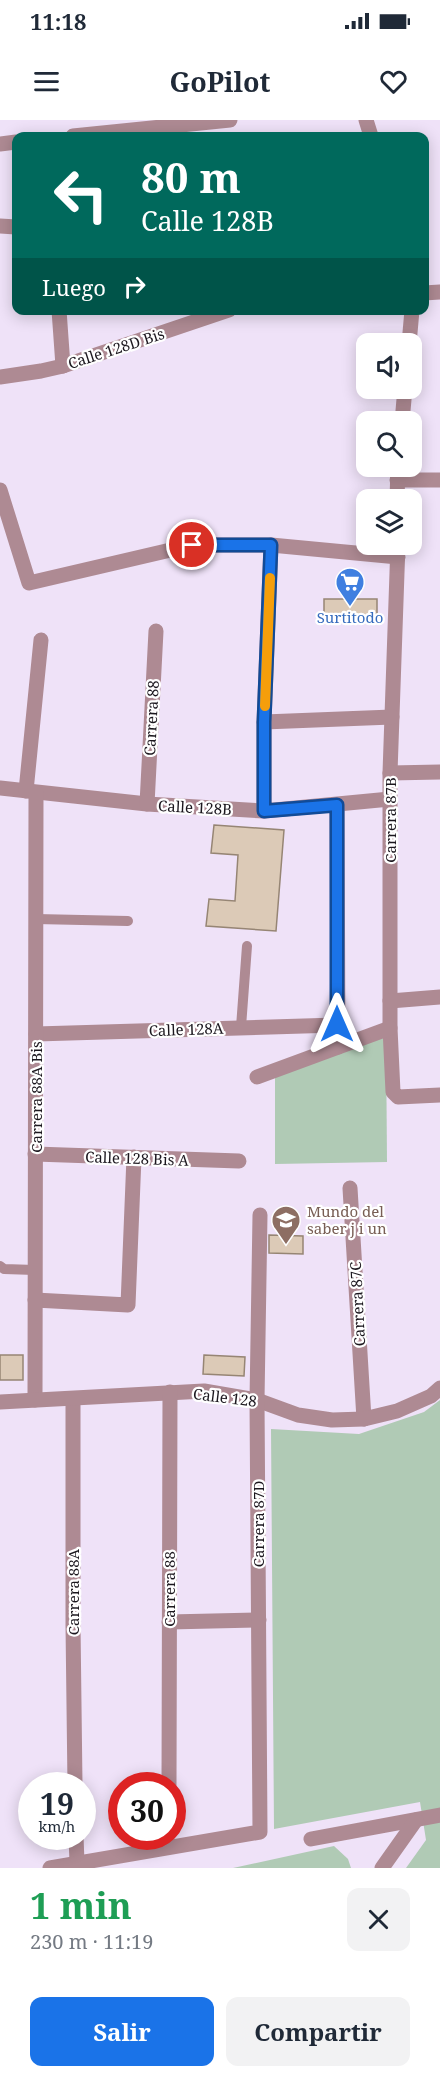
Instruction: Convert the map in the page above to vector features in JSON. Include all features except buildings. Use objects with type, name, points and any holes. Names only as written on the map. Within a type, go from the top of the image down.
[{"type":"street","points":[[98,132],[145,124],[230,120]]},
{"type":"street","points":[[59,315],[63,366]]},
{"type":"street","name":"Calle 128D Bis","points":[[0,376],[41,372],[63,366],[214,315]]},
{"type":"street","points":[[410,333],[412,315]]},
{"type":"street","points":[[422,477],[440,480]]},
{"type":"street","points":[[0,490],[29,583],[192,545],[271,545],[356,549]]},
{"type":"street","points":[[264,811],[264,722],[271,545]]},
{"type":"street","name":"Carrera 87B","points":[[398,555],[390,773],[390,1028],[395,1094],[398,1097],[440,1095]]},
{"type":"street","name":"Carrera 88","points":[[147,804],[156,631]]},
{"type":"street","name":"Carrera 88A Bis","points":[[35,1400],[36,919],[31,792],[41,640]]},
{"type":"street","points":[[264,722],[392,717]]},
{"type":"street","points":[[390,773],[440,772]]},
{"type":"street","name":"Calle 128B","points":[[0,788],[147,804],[264,811],[390,799]]},
{"type":"street","points":[[337,805],[338,1047]]},
{"type":"street","points":[[390,1001],[440,998]]},
{"type":"street","name":"Calle 128A","points":[[36,1034],[337,1024]]},
{"type":"street","points":[[257,1077],[390,1028]]},
{"type":"street","name":"Calle 128 Bis A","points":[[35,1154],[239,1161]]},
{"type":"street","points":[[35,1300],[128,1305],[134,1157]]},
{"type":"street","name":"Carrera 87C","points":[[350,1188],[364,1419]]},
{"type":"street","name":"Carrera 87D","points":[[186,1840],[260,1832],[257,1400],[260,1215]]},
{"type":"street","name":"Calle 128","points":[[0,1402],[204,1391],[257,1400],[298,1415],[332,1420],[364,1419],[397,1411],[430,1396],[440,1388]]},
{"type":"street","name":"Carrera 88","points":[[169,1772],[170,1392]]},
{"type":"street","name":"Carrera 88A","points":[[73,1399],[75,1772]]},
{"type":"street","points":[[169,1622],[259,1620]]},
{"type":"street","points":[[311,1839],[440,1815]]},
{"type":"street","points":[[382,1868],[416,1820]]},
{"type":"street","points":[[77,1850],[77,1863]]},
{"type":"street","points":[[50,1868],[134,1850]]},
{"type":"lane","points":[[36,919],[128,921]]},
{"type":"lane","points":[[241,1027],[248,946]]},
{"type":"lane","points":[[0,1266],[4,1269],[35,1270]]},
{"type":"green space","points":[[386,1036],[387,1162],[275,1164],[275,1074]]},
{"type":"green space","points":[[440,1400],[440,1868],[406,1868],[426,1840],[420,1802],[274,1829],[271,1429],[359,1434],[424,1412]]},
{"type":"green space","points":[[334,1846],[348,1859],[351,1868],[233,1868]]},
{"type":"slow traffic","points":[[265,706],[270,578]]},
{"type":"place","name":"Surtitodo","points":[[350,608]]},
{"type":"place","name":"Mundo del saber j i un","points":[[286,1246]]},
{"type":"route","points":[[192,545],[271,545],[264,722],[264,811],[337,805],[337,1024]]}]
